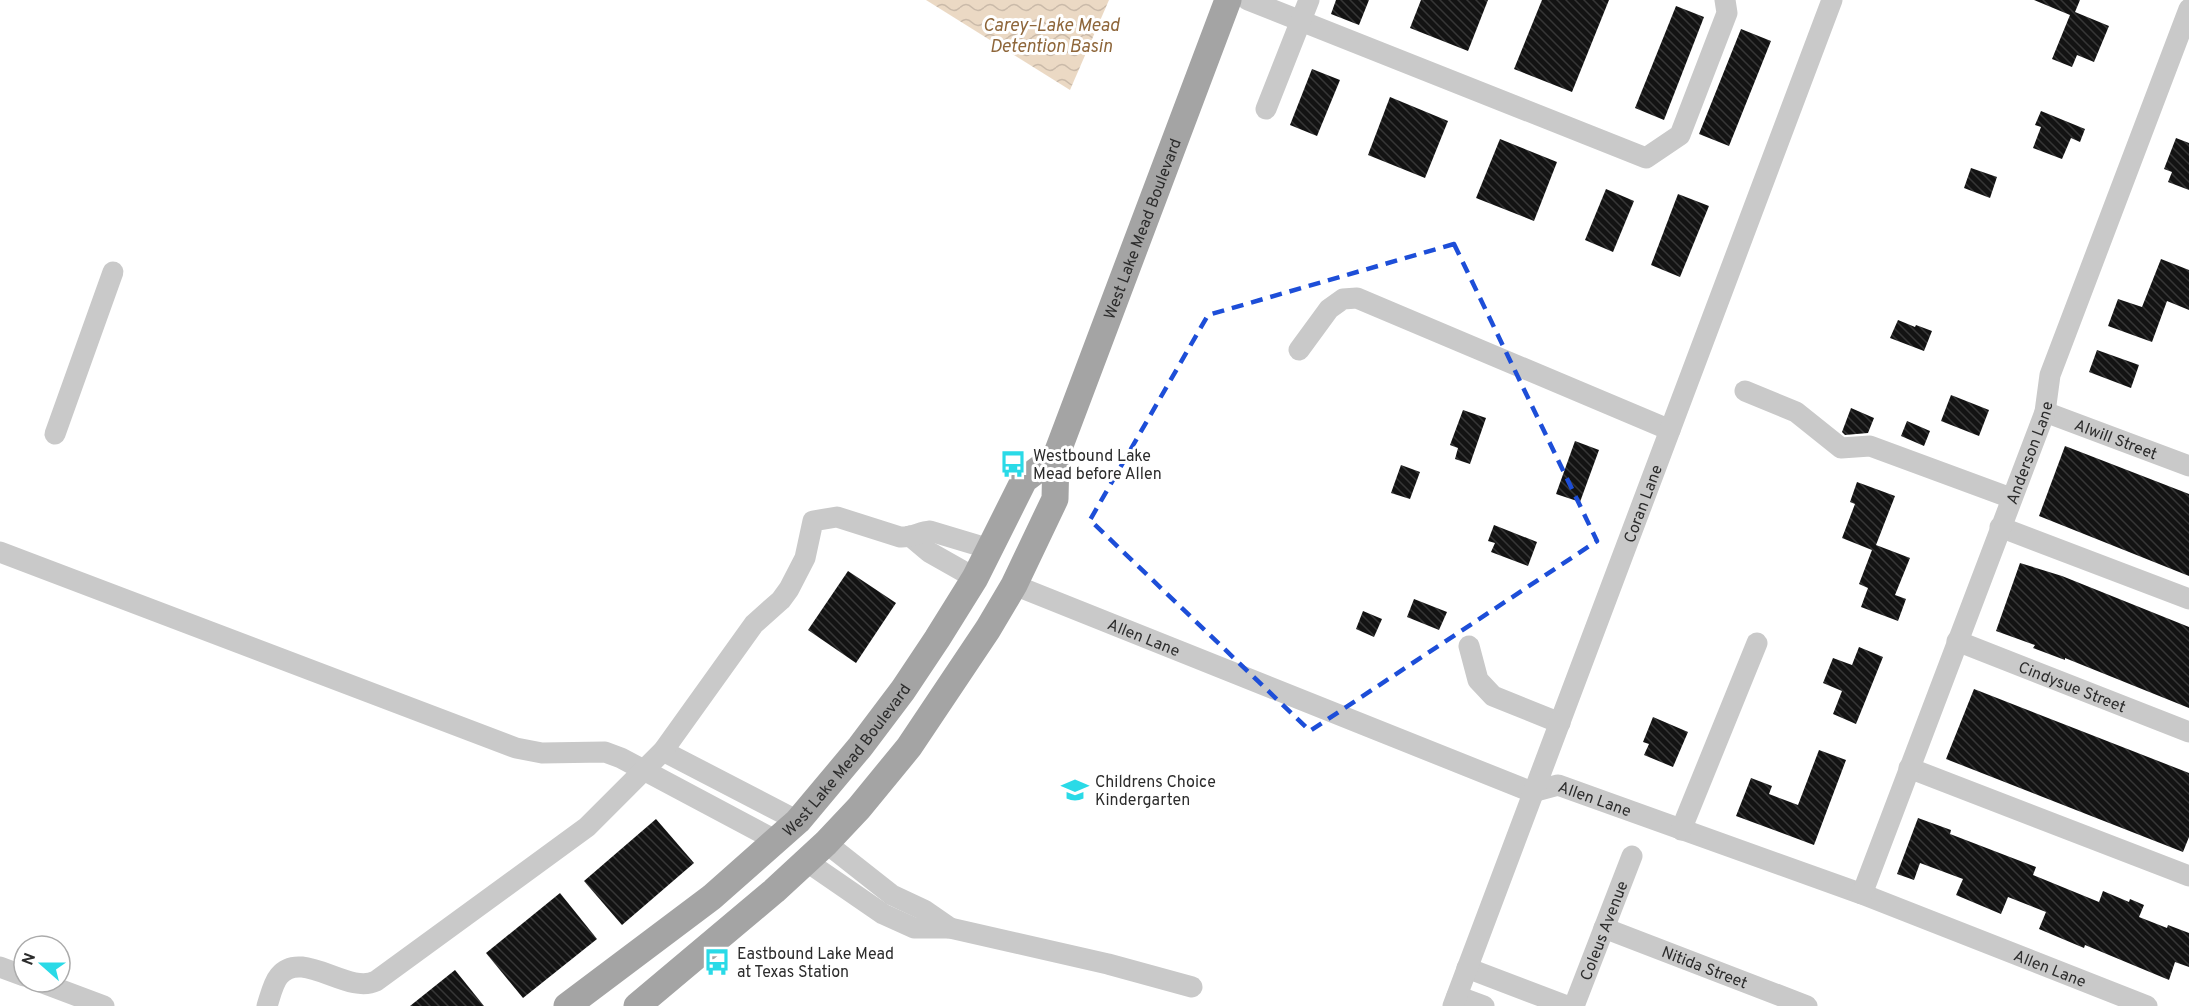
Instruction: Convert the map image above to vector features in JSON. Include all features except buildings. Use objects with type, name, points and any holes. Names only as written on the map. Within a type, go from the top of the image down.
[{"type":"main road","name":"West Lake Mead Boulevard","points":[[637,1006],[774,891],[826,843],[859,808],[909,747],[988,629],[1014,585],[1055,499],[1056,456],[1228,0]]},
{"type":"main road","name":"West Lake Mead Boulevard","points":[[567,1006],[712,897],[798,821],[860,747],[903,690],[975,578],[1024,480],[1056,456]]},
{"type":"main road","points":[[798,821],[826,843]]},
{"type":"main road","points":[[777,841],[806,861]]},
{"type":"street","points":[[1248,0],[1646,158],[1680,135],[1727,13],[1725,0]]},
{"type":"street","points":[[1266,109],[1309,0]]},
{"type":"street","name":"Coran Lane","points":[[1455,1001],[1832,0]]},
{"type":"street","name":"Anderson Lane","points":[[1862,894],[2045,412],[2050,375],[2189,9]]},
{"type":"street","points":[[56,434],[113,272]]},
{"type":"street","points":[[1299,350],[1329,309],[1343,300],[1357,298],[1670,430]]},
{"type":"street","points":[[1745,391],[1796,412],[1841,448],[1870,446],[2011,498]]},
{"type":"street","name":"Alwill Street","points":[[2045,412],[2189,466]]},
{"type":"street","points":[[267,1006],[278,977],[286,969],[299,966],[358,984],[376,981],[587,827],[663,751],[754,624],[781,600],[805,558],[813,521],[837,517],[900,537],[930,531],[990,549]]},
{"type":"street","points":[[2000,527],[2189,599]]},
{"type":"street","points":[[910,536],[929,552],[975,578]]},
{"type":"street","points":[[0,552],[516,748],[542,753],[605,752],[644,769],[777,841]]},
{"type":"street","name":"Allen Lane","points":[[1014,585],[1532,792],[1558,785],[1862,894],[2146,1006]]},
{"type":"street","name":"Cindysue Street","points":[[1957,641],[2189,732]]},
{"type":"street","points":[[1681,830],[1758,643]]},
{"type":"street","points":[[1469,646],[1478,680],[1493,696],[1560,723]]},
{"type":"street","points":[[663,751],[798,821]]},
{"type":"street","points":[[1910,768],[2189,876]]},
{"type":"street","points":[[826,843],[892,895],[924,910],[950,928]]},
{"type":"street","name":"Coleus Avenue","points":[[1574,1006],[1632,855]]},
{"type":"street","points":[[806,861],[883,914],[915,928],[950,928],[1108,964],[1192,987]]},
{"type":"street","name":"Nitida Street","points":[[1604,928],[1807,1006]]},
{"type":"street","points":[[1467,969],[1567,1006]]},
{"type":"street","points":[[65,994],[82,1002],[104,1006]]},
{"type":"street","points":[[1455,1001],[1484,1006]]},
{"type":"highlighted area","points":[[1454,244],[1597,541],[1310,731],[1090,520],[1208,315]]},
{"type":"water","name":"Carey–Lake Mead Detention Basin","points":[[926,0],[1109,0],[1070,90]]},
{"type":"place","name":"Westbound Lake Mead before Allen","points":[[1013,464]]},
{"type":"place","name":"Childrens Choice Kindergarten","points":[[1075,790]]},
{"type":"place","name":"Eastbound Lake Mead at Texas Station","points":[[717,962]]}]
